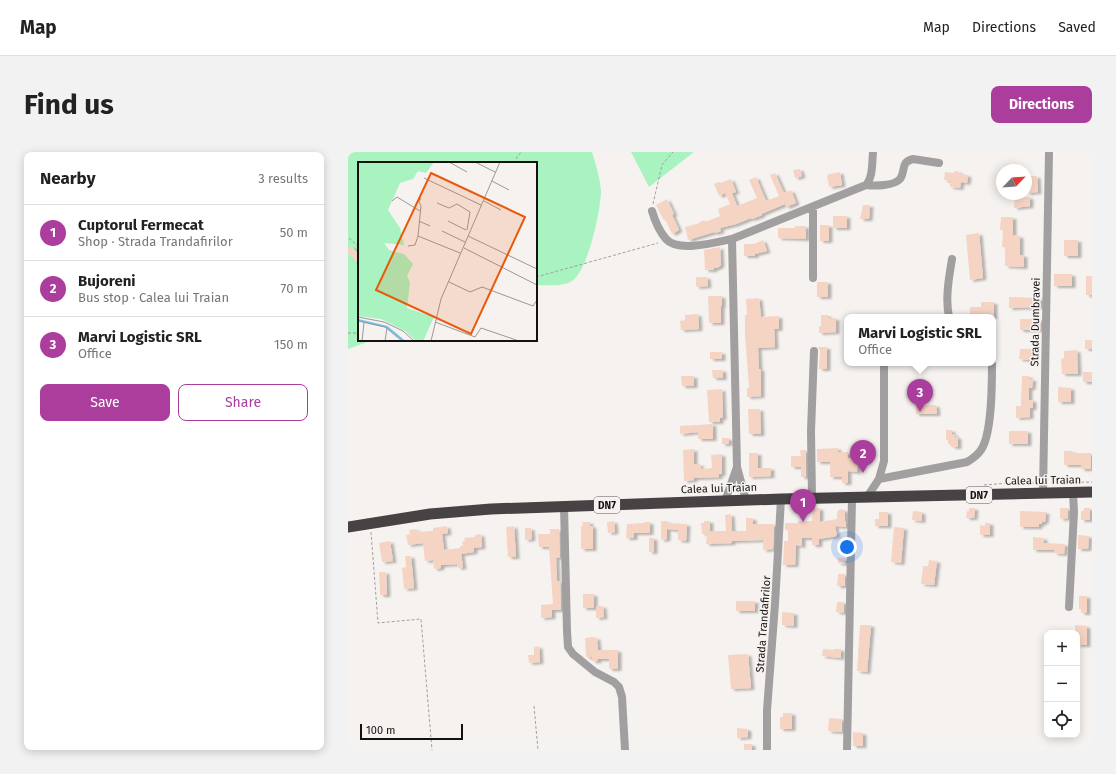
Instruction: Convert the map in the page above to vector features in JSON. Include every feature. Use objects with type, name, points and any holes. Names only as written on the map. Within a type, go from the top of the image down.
[{"type":"highway","name":"Calea lui Traian","points":[[348,528],[400,518],[460,511],[564,506],[852,498],[1044,488],[1072,492],[1092,492]]},
{"type":"street","points":[[866,185],[869,182],[873,152]]},
{"type":"street","name":"Strada Dumbravei","points":[[1044,488],[1049,152]]},
{"type":"street","points":[[652,211],[660,231],[666,240],[674,244],[685,246],[698,245],[732,239],[866,185],[889,184],[896,182],[901,176],[904,164],[909,160],[913,159],[939,163]]},
{"type":"street","points":[[813,206],[813,278]]},
{"type":"street","points":[[732,239],[737,467],[746,500]]},
{"type":"street","points":[[949,314],[952,259]]},
{"type":"street","points":[[812,498],[811,431],[814,351]]},
{"type":"street","points":[[867,497],[879,479],[884,461],[884,366]]},
{"type":"street","points":[[879,479],[967,462],[976,456],[982,449],[987,435],[991,406],[992,366]]},
{"type":"street","points":[[725,501],[737,467]]},
{"type":"street","points":[[1069,607],[1074,512],[1072,492]]},
{"type":"street","points":[[847,750],[852,498]]},
{"type":"street","name":"Strada Trandafirilor","points":[[767,750],[767,710],[776,597],[781,499]]},
{"type":"street","points":[[564,506],[566,630],[568,647],[578,659],[595,672],[614,682],[619,687],[622,697],[625,750]]},
{"type":"path","points":[[515,162],[521,152]]},
{"type":"path","points":[[652,211],[662,165],[673,152]]},
{"type":"path","points":[[349,238],[358,246]]},
{"type":"path","points":[[537,277],[666,240]]},
{"type":"path","points":[[1044,488],[1092,482]]},
{"type":"path","points":[[370,523],[378,623],[421,619],[432,750]]},
{"type":"path","points":[[534,706],[538,750]]},
{"type":"green space","points":[[348,152],[592,152],[600,181],[601,191],[599,211],[588,253],[578,275],[572,281],[554,285],[537,285],[537,162],[358,162],[358,341],[370,341],[348,349]]},
{"type":"green space","points":[[631,152],[694,152],[649,187]]},
{"type":"building","points":[[800,169],[802,176],[795,178],[793,170]]},
{"type":"building","points":[[954,171],[960,172],[959,174],[968,175],[967,183],[961,182],[960,188],[950,187],[950,181],[944,180],[945,172],[954,173]]},
{"type":"building","points":[[840,172],[842,185],[829,187],[827,176],[829,174]]},
{"type":"building","points":[[775,173],[784,193],[791,190],[796,203],[786,207],[785,204],[752,219],[751,218],[720,228],[721,231],[688,240],[685,227],[705,220],[705,222],[720,216],[718,209],[730,204],[725,193],[719,196],[714,184],[731,179],[736,192],[732,193],[737,206],[757,198],[749,180],[756,177],[766,201],[779,196],[770,175]]},
{"type":"building","points":[[1032,176],[1037,176],[1038,192],[1032,193]]},
{"type":"building","points":[[667,199],[679,230],[672,234],[656,205]]},
{"type":"building","points":[[1015,200],[1030,200],[1030,206],[1014,208]]},
{"type":"building","points":[[863,205],[870,205],[869,219],[860,219]]},
{"type":"building","points":[[833,216],[847,216],[847,228],[833,228]]},
{"type":"building","points":[[1001,217],[1013,217],[1013,235],[1020,236],[1020,255],[1024,255],[1024,267],[1005,266],[1005,247],[1002,247],[1003,230],[1000,230]]},
{"type":"building","points":[[820,225],[829,225],[829,241],[820,241]]},
{"type":"building","points":[[795,226],[806,226],[806,239],[778,238],[778,228],[795,228]]},
{"type":"building","points":[[979,233],[983,278],[970,280],[966,235]]},
{"type":"building","points":[[763,240],[767,251],[755,254],[755,256],[744,256],[744,244],[754,244]]},
{"type":"building","points":[[1064,240],[1078,240],[1078,256],[1064,256]]},
{"type":"building","points":[[351,246],[358,253],[358,262],[355,261],[348,253],[348,249]]},
{"type":"building","points":[[720,247],[721,265],[714,268],[714,270],[705,270],[704,250]]},
{"type":"building","points":[[1054,274],[1072,274],[1072,286],[1054,286]]},
{"type":"building","points":[[1086,276],[1092,276],[1092,295],[1086,295]]},
{"type":"building","points":[[696,277],[707,277],[708,286],[696,287]]},
{"type":"building","points":[[817,282],[828,282],[828,297],[817,297]]},
{"type":"building","points":[[708,296],[722,296],[721,323],[709,323]]},
{"type":"building","points":[[1009,297],[1040,298],[1040,307],[1009,308]]},
{"type":"building","points":[[759,298],[761,317],[779,316],[779,329],[774,329],[775,347],[758,348],[759,369],[761,369],[761,396],[747,397],[747,388],[749,388],[745,335],[745,315],[747,315],[746,299]]},
{"type":"building","points":[[981,302],[994,302],[994,314],[970,314],[970,307],[981,307]]},
{"type":"building","points":[[698,314],[699,329],[681,330],[680,321],[685,320],[685,315]]},
{"type":"building","points":[[821,315],[828,315],[828,318],[836,318],[836,332],[819,333],[819,326],[821,326]]},
{"type":"building","points":[[1020,319],[1041,319],[1040,330],[1020,330]]},
{"type":"building","points":[[1085,340],[1092,340],[1092,349],[1085,349]]},
{"type":"building","points":[[818,347],[827,347],[827,369],[819,369],[820,351]]},
{"type":"building","points":[[1020,349],[1031,349],[1031,360],[1019,359]]},
{"type":"building","points":[[1077,350],[1078,374],[1062,374],[1061,359],[1064,358],[1064,351]]},
{"type":"building","points":[[710,352],[722,352],[722,359],[710,359]]},
{"type":"building","points":[[712,370],[723,370],[723,378],[713,378]]},
{"type":"building","points":[[1083,372],[1092,372],[1092,382],[1083,382]]},
{"type":"building","points":[[681,376],[694,376],[694,386],[682,386]]},
{"type":"building","points":[[1022,376],[1029,376],[1029,379],[1033,379],[1032,388],[1029,388],[1029,400],[1033,400],[1033,408],[1030,408],[1030,417],[1016,418],[1016,406],[1021,406]]},
{"type":"building","points":[[1058,387],[1071,388],[1071,402],[1058,402]]},
{"type":"building","points":[[722,389],[723,418],[720,418],[720,422],[709,422],[707,390]]},
{"type":"building","points":[[916,405],[936,405],[937,414],[916,414]]},
{"type":"building","points":[[748,409],[760,409],[761,434],[749,434]]},
{"type":"building","points":[[713,424],[713,439],[698,439],[698,432],[680,434],[680,426]]},
{"type":"building","points":[[946,430],[952,430],[952,435],[955,434],[955,437],[958,437],[958,447],[952,447],[952,445],[948,444],[948,440],[946,440]]},
{"type":"building","points":[[1009,431],[1028,431],[1028,444],[1009,444]]},
{"type":"building","points":[[722,438],[729,438],[729,444],[722,444]]},
{"type":"building","points":[[838,448],[838,452],[848,452],[848,458],[858,458],[857,472],[848,471],[848,483],[842,483],[842,477],[830,477],[830,462],[817,462],[817,449]]},
{"type":"building","points":[[694,449],[694,464],[700,464],[701,469],[712,468],[711,455],[722,454],[722,474],[719,474],[719,477],[694,478],[694,480],[684,481],[683,450]]},
{"type":"building","points":[[800,450],[806,450],[806,477],[801,477],[801,467],[791,467],[791,456],[801,456]]},
{"type":"building","points":[[1064,451],[1072,451],[1072,453],[1091,453],[1091,469],[1081,469],[1081,465],[1064,465]]},
{"type":"building","points":[[749,453],[758,453],[758,468],[771,468],[771,476],[749,477]]},
{"type":"building","points":[[813,508],[820,508],[820,522],[837,519],[837,511],[839,511],[839,509],[845,510],[846,527],[835,526],[837,536],[819,539],[819,545],[812,545],[812,538],[802,538],[802,546],[796,545],[795,565],[783,565],[784,541],[788,541],[788,530],[785,530],[785,523],[812,521]]},
{"type":"building","points":[[969,508],[975,508],[974,518],[966,518]]},
{"type":"building","points":[[1060,508],[1068,508],[1068,518],[1060,519]]},
{"type":"building","points":[[1084,508],[1090,508],[1090,520],[1081,520],[1081,511],[1084,511]]},
{"type":"building","points":[[913,511],[922,512],[922,521],[912,520]]},
{"type":"building","points":[[1020,511],[1046,512],[1045,522],[1039,524],[1039,527],[1020,527]]},
{"type":"building","points":[[879,512],[888,512],[888,526],[875,526],[875,519],[879,519]]},
{"type":"building","points":[[731,514],[732,531],[746,531],[746,518],[753,518],[753,524],[774,524],[773,549],[763,550],[763,540],[706,544],[707,534],[702,534],[701,523],[704,523],[704,521],[710,521],[710,531],[726,531],[725,515]]},
{"type":"building","points":[[614,521],[615,532],[608,533],[607,522]]},
{"type":"building","points":[[661,521],[667,521],[667,523],[687,524],[686,541],[678,540],[678,530],[667,529],[667,539],[661,540]]},
{"type":"building","points":[[582,522],[590,522],[590,526],[593,526],[593,549],[581,549]]},
{"type":"building","points":[[650,522],[650,533],[634,533],[634,538],[626,538],[627,524]]},
{"type":"building","points":[[985,523],[990,523],[990,535],[980,535],[980,525],[985,526]]},
{"type":"building","points":[[447,526],[448,533],[442,534],[444,550],[460,548],[460,546],[463,546],[462,542],[465,541],[464,538],[475,537],[475,535],[481,534],[482,547],[474,548],[474,552],[461,554],[463,567],[458,568],[457,564],[441,565],[441,568],[434,569],[433,560],[425,561],[423,543],[408,545],[406,535],[410,534],[409,530],[417,529],[417,532],[433,531],[433,528]]},
{"type":"building","points":[[514,526],[516,557],[508,557],[506,527]]},
{"type":"building","points":[[894,527],[904,528],[901,563],[891,562]]},
{"type":"building","points":[[525,528],[531,528],[532,539],[525,540]]},
{"type":"building","points":[[550,529],[559,529],[560,557],[556,558],[557,581],[560,581],[561,610],[552,610],[552,617],[541,618],[541,605],[553,604],[549,547],[539,547],[538,534],[550,534]]},
{"type":"building","points":[[1078,535],[1089,536],[1088,549],[1078,549]]},
{"type":"building","points":[[1033,537],[1044,538],[1044,543],[1065,544],[1064,554],[1054,553],[1054,550],[1033,550]]},
{"type":"building","points":[[649,538],[654,538],[654,552],[649,552]]},
{"type":"building","points":[[390,541],[393,561],[382,562],[379,543]]},
{"type":"building","points":[[405,556],[411,556],[414,588],[404,589],[402,568],[406,567]]},
{"type":"building","points":[[838,558],[845,558],[845,564],[838,563]]},
{"type":"building","points":[[929,560],[937,561],[934,585],[921,584],[923,566],[928,566]]},
{"type":"building","points":[[379,572],[386,572],[387,595],[380,595]]},
{"type":"building","points":[[838,574],[845,574],[845,586],[837,586]]},
{"type":"building","points":[[583,594],[594,594],[594,608],[583,608]]},
{"type":"building","points":[[1079,596],[1087,596],[1087,613],[1081,613],[1081,609],[1079,609]]},
{"type":"building","points":[[736,601],[755,601],[755,611],[736,611]]},
{"type":"building","points":[[837,602],[844,602],[844,613],[836,612]]},
{"type":"building","points":[[596,606],[603,606],[604,617],[596,618]]},
{"type":"building","points":[[782,612],[794,613],[794,626],[782,625]]},
{"type":"building","points":[[860,625],[871,625],[867,672],[857,671]]},
{"type":"building","points":[[1075,625],[1087,626],[1087,645],[1080,645],[1080,630],[1075,630]]},
{"type":"building","points":[[585,638],[597,638],[598,650],[618,650],[618,669],[609,669],[609,659],[598,659],[598,661],[592,661],[592,657],[586,657]]},
{"type":"building","points":[[539,646],[540,662],[529,663],[528,655],[534,655],[534,647]]},
{"type":"building","points":[[823,649],[841,649],[841,658],[822,656]]},
{"type":"building","points":[[748,654],[751,688],[731,689],[728,655]]},
{"type":"building","points":[[783,713],[792,713],[792,729],[780,729],[780,717],[783,717]]},
{"type":"building","points":[[829,718],[842,719],[842,732],[828,731]]},
{"type":"building","points":[[737,728],[748,729],[748,737],[737,738]]},
{"type":"building","points":[[853,732],[863,733],[863,746],[853,746]]},
{"type":"building","points":[[744,744],[752,744],[752,750],[744,750]]},
{"type":"place","name":"Marvi Logistic SRL","points":[[920,412]]},
{"type":"place","name":"Bujoreni","points":[[863,473]]},
{"type":"place","name":"Cuptorul Fermecat","points":[[803,522]]}]
